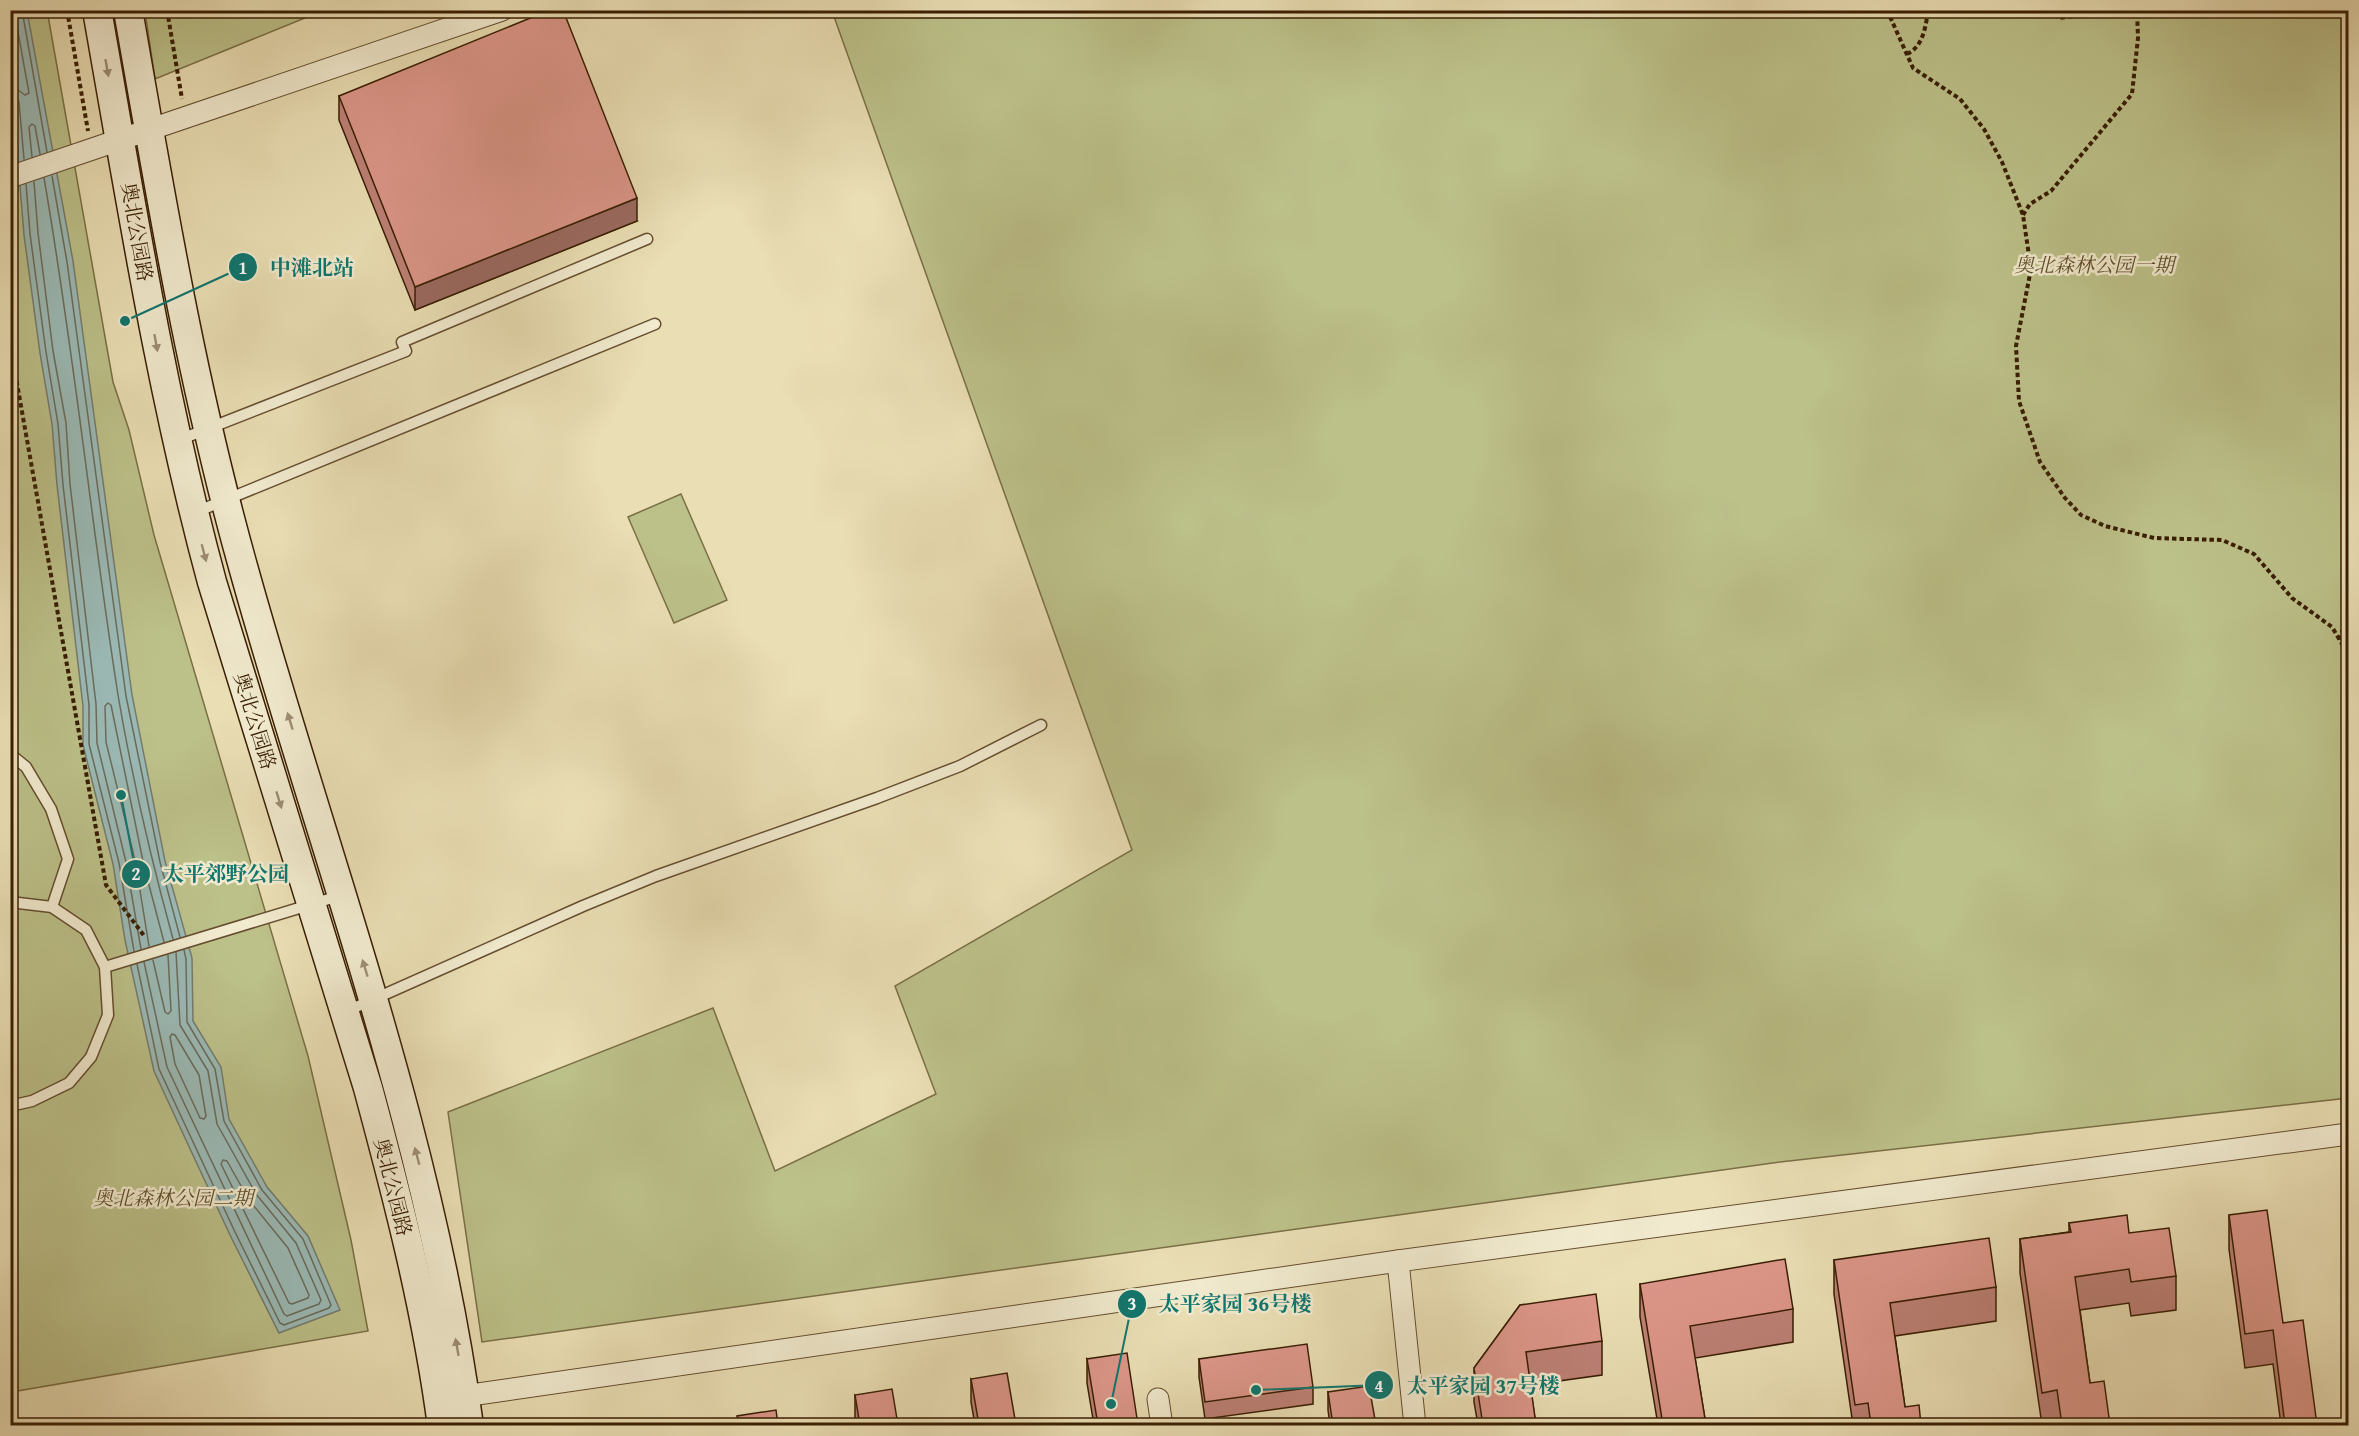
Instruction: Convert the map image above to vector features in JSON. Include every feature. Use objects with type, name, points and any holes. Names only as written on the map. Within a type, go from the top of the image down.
[{"type":"main road","name":"奥北公园路","points":[[97,10],[160,364],[193,513],[212,582],[368,1088],[425,1321],[449,1407],[469,1425]]},
{"type":"main road","name":"奥北公园路","points":[[128,10],[176,282],[207,429],[225,501],[244,572],[374,999],[419,1164],[439,1253],[449,1407]]},
{"type":"street","points":[[11,177],[502,10]]},
{"type":"street","points":[[449,1407],[1398,1261],[2349,1134]]},
{"type":"street","points":[[1398,1261],[1415,1425]]},
{"type":"street","points":[[1158,1399],[1162,1425]]},
{"type":"lane","points":[[176,441],[406,351],[402,342],[647,239]]},
{"type":"lane","points":[[193,513],[655,324]]},
{"type":"lane","points":[[345,1013],[583,906],[656,876],[877,798],[960,766],[1041,725]]},
{"type":"lane","points":[[10,753],[26,767],[51,809],[68,859],[52,907]]},
{"type":"lane","points":[[105,967],[342,895]]},
{"type":"lane","points":[[10,902],[52,907],[86,930],[105,967],[108,1014],[91,1058],[69,1083],[32,1101],[10,1106]]},
{"type":"path","points":[[67,10],[91,149]]},
{"type":"path","points":[[167,10],[184,118]]},
{"type":"path","points":[[1887,10],[1913,69],[1960,99],[1984,129],[2002,162],[2023,215],[2031,269],[2016,346],[2019,401],[2040,462],[2065,498],[2082,515],[2105,526],[2154,538],[2222,540],[2254,554],[2292,598],[2332,627],[2349,654]]},
{"type":"path","points":[[1908,54],[1914,51],[1925,31],[1928,10]]},
{"type":"path","points":[[2048,10],[2059,18],[2074,16],[2080,10]]},
{"type":"path","points":[[2023,215],[2030,204],[2051,191],[2132,94],[2138,38],[2137,10]]},
{"type":"path","points":[[10,344],[106,885],[145,937]]},
{"type":"path","points":[[2340,640],[2344,624],[2349,619]]},
{"type":"green space","name":"奥北森林公园二期","points":[[47,10],[113,382],[129,430],[154,535],[308,1056],[351,1240],[368,1331],[11,1392],[10,11]]},
{"type":"green space","points":[[145,10],[322,11],[155,79]]},
{"type":"green space","name":"奥北森林公园一期","points":[[832,11],[2348,11],[2348,1098],[1780,1162],[482,1342],[448,1112],[713,1008],[775,1171],[936,1094],[895,986],[1132,850]]},
{"type":"green space","points":[[681,494],[727,600],[674,623],[628,517]]},
{"type":"water","points":[[10,11],[27,11],[73,261],[132,695],[165,861],[192,958],[193,1021],[221,1067],[229,1119],[267,1187],[308,1236],[340,1310],[279,1333],[230,1235],[154,1071],[125,940],[113,864],[83,745],[83,706],[52,424],[24,235],[11,77]]},
{"type":"building","points":[[550,10],[563,10],[637,198],[415,287],[339,96]]},
{"type":"building","points":[[2267,1210],[2283,1323],[2303,1320],[2317,1425],[2285,1425],[2273,1330],[2245,1334],[2229,1215]]},
{"type":"building","points":[[2127,1215],[2129,1233],[2169,1228],[2176,1276],[2131,1282],[2129,1269],[2075,1277],[2090,1383],[2104,1381],[2110,1425],[2062,1425],[2057,1390],[2042,1393],[2020,1239],[2071,1232],[2069,1223]]},
{"type":"building","points":[[1989,1238],[1996,1287],[1890,1303],[1905,1407],[1919,1405],[1921,1425],[1871,1425],[1868,1403],[1855,1405],[1834,1260]]},
{"type":"building","points":[[1785,1259],[1793,1309],[1690,1326],[1706,1425],[1663,1425],[1640,1284]]},
{"type":"building","points":[[1596,1294],[1602,1341],[1526,1352],[1536,1425],[1483,1425],[1474,1368],[1520,1305]]},
{"type":"building","points":[[1307,1344],[1313,1387],[1205,1402],[1199,1359]]},
{"type":"building","points":[[1127,1353],[1138,1425],[1098,1425],[1087,1359]]},
{"type":"building","points":[[1007,1373],[1016,1425],[979,1425],[971,1379]]},
{"type":"building","points":[[1369,1386],[1376,1425],[1333,1425],[1328,1392]]},
{"type":"building","points":[[892,1389],[898,1425],[860,1425],[855,1395]]},
{"type":"building","points":[[776,1410],[778,1425],[738,1425],[737,1416]]},
{"type":"place","name":"中滩北站","points":[[125,321]]},
{"type":"place","name":"太平郊野公园","points":[[121,795]]},
{"type":"place","name":"太平家园 37号楼","points":[[1256,1390]]},
{"type":"place","name":"太平家园 36号楼","points":[[1111,1404]]}]
